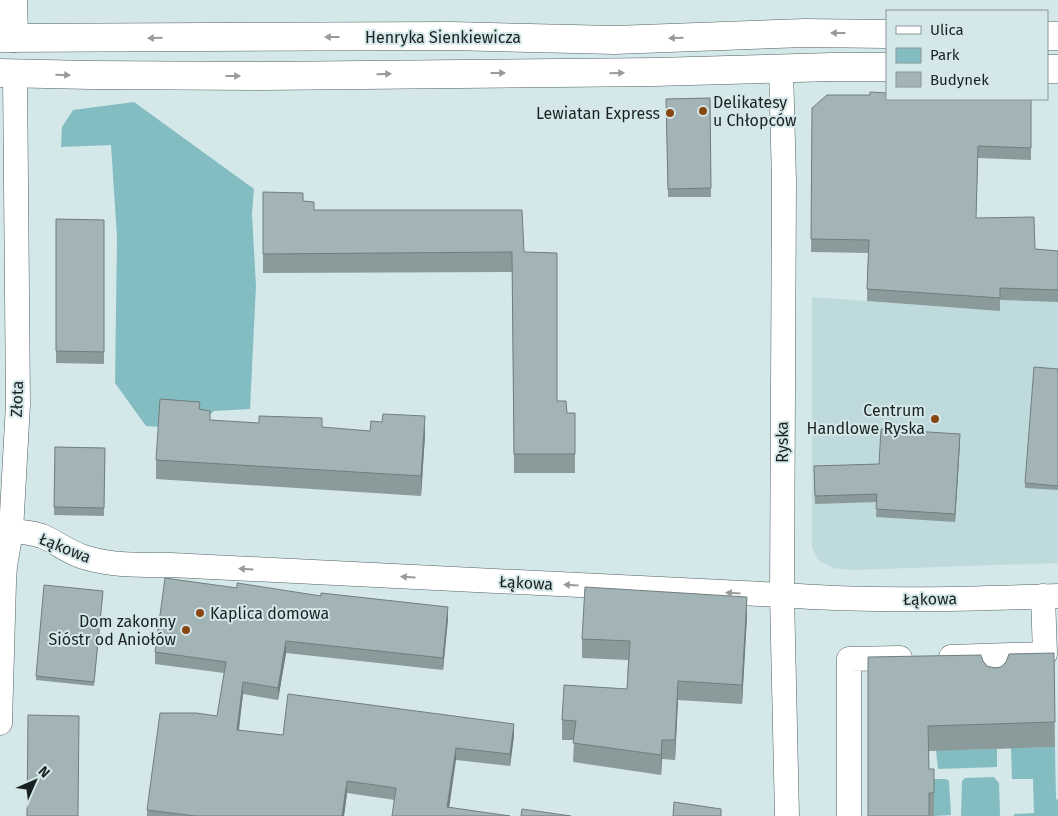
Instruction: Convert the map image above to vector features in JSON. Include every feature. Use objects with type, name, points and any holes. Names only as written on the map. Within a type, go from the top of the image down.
[{"type":"main road","points":[[14,0],[7,38],[7,73],[90,76],[201,76],[655,72],[886,67]]},
{"type":"main road","name":"Henryka Sienkiewicza","points":[[7,38],[451,36],[615,40],[805,34],[886,34]]},
{"type":"main road","points":[[449,73],[451,36]]},
{"type":"main road","points":[[201,76],[203,37]]},
{"type":"street","name":"Ryska","points":[[781,68],[784,181],[782,595],[787,816]]},
{"type":"street","name":"Złota","points":[[0,723],[6,532],[18,404],[7,73]]},
{"type":"street","name":"Łąkowa","points":[[6,532],[42,536],[62,548],[85,558],[115,565],[171,565],[832,599],[915,600],[1051,596]]},
{"type":"street","points":[[849,816],[848,659],[1051,654],[1051,596]]},
{"type":"street","points":[[995,679],[996,656]]},
{"type":"shaded area","name":"Centrum Handlowe Ryska","points":[[1058,264],[1058,563],[850,570],[833,568],[818,560],[812,547],[812,297],[973,309]]},
{"type":"green space","points":[[134,102],[254,189],[252,214],[256,286],[250,409],[214,411],[195,429],[146,426],[115,383],[117,237],[111,145],[61,147],[62,127],[73,110]]},
{"type":"green space","points":[[1055,747],[1058,816],[1014,816],[1014,814],[1034,813],[1033,779],[1012,779],[1011,748]]},
{"type":"green space","points":[[997,749],[997,767],[938,769],[936,750]]},
{"type":"green space","points":[[994,777],[999,783],[1000,816],[961,816],[962,781],[965,778]]},
{"type":"green space","points":[[929,779],[946,779],[949,781],[951,815],[934,816]]},
{"type":"building","points":[[870,92],[886,93],[886,100],[1031,100],[1031,148],[978,146],[976,218],[1034,217],[1035,249],[1058,251],[1058,290],[1000,288],[1000,298],[867,289],[869,240],[811,239],[812,108],[827,95],[870,95]]},
{"type":"building","points":[[710,98],[711,188],[668,189],[666,99]]},
{"type":"building","points":[[263,192],[303,193],[303,201],[314,202],[314,210],[522,210],[524,252],[557,253],[557,401],[566,401],[567,413],[575,413],[575,454],[514,454],[512,252],[263,254]]},
{"type":"building","points":[[56,219],[104,220],[104,352],[56,351]]},
{"type":"building","points":[[1034,367],[1058,369],[1058,486],[1025,483]]},
{"type":"building","points":[[160,399],[200,402],[199,409],[210,411],[210,420],[259,423],[259,416],[322,418],[322,427],[370,431],[371,421],[382,422],[383,414],[425,416],[421,476],[156,460]]},
{"type":"building","points":[[881,429],[960,434],[955,514],[876,509],[877,494],[815,496],[814,466],[879,464]]},
{"type":"building","points":[[55,447],[105,448],[104,508],[54,507]]},
{"type":"building","points":[[165,578],[237,588],[237,583],[321,596],[321,593],[448,607],[443,658],[286,641],[278,688],[243,682],[237,730],[283,735],[288,694],[514,724],[510,754],[456,748],[447,807],[510,816],[392,816],[396,788],[347,781],[342,816],[195,816],[147,810],[160,713],[196,713],[217,716],[226,662],[155,652]]},
{"type":"building","points":[[44,585],[103,591],[94,682],[36,676]]},
{"type":"building","points":[[585,587],[747,597],[742,685],[678,681],[675,740],[662,740],[661,755],[573,743],[576,721],[562,720],[564,685],[627,689],[630,641],[582,639]]},
{"type":"building","points":[[1054,653],[1055,722],[928,726],[929,769],[934,769],[934,793],[929,793],[929,816],[868,816],[868,657],[981,655],[987,666],[995,668],[1001,667],[1006,662],[1009,654]]},
{"type":"building","points":[[28,715],[79,716],[78,816],[27,816]]},
{"type":"building","points":[[674,802],[721,809],[721,816],[673,816]]},
{"type":"building","points":[[522,809],[571,816],[521,816]]},
{"type":"place","name":"Delikatesy u Chłopców","points":[[703,111]]},
{"type":"place","name":"Lewiatan Express","points":[[670,113]]},
{"type":"place","name":"Centrum Handlowe Ryska","points":[[935,419]]},
{"type":"place","name":"Kaplica domowa","points":[[200,613]]},
{"type":"place","name":"Dom zakonny Sióstr od Aniołów","points":[[186,630]]}]
